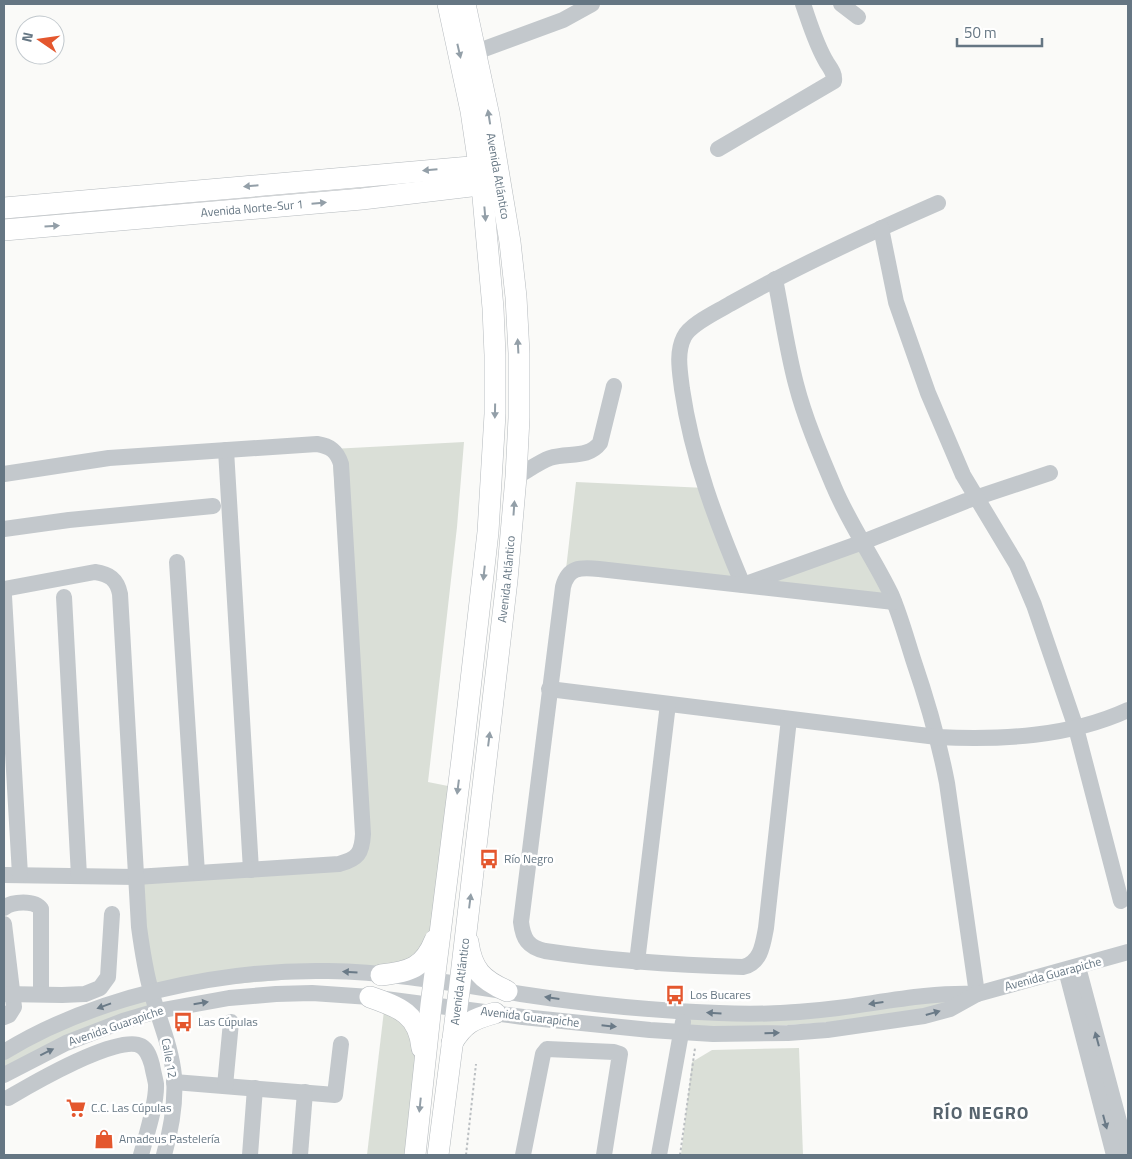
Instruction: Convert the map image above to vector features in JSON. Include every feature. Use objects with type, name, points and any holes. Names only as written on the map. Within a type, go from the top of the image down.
[{"type":"main road","name":"Avenida Atlántico","points":[[438,1155],[506,590],[519,418],[518,334],[510,242],[471,111],[448,4]]},
{"type":"main road","name":"Avenida Atlántico","points":[[415,1155],[431,1004],[482,587],[493,466],[495,355],[489,175],[476,52],[465,4]]},
{"type":"main road","name":"Avenida Norte-Sur 1","points":[[4,208],[489,175]]},
{"type":"main road","name":"Avenida Norte-Sur 1","points":[[4,230],[213,213],[489,175]]},
{"type":"main road","points":[[380,974],[403,972],[423,962],[429,954],[441,923]]},
{"type":"main road","points":[[467,925],[470,956],[474,966],[489,983],[507,991]]},
{"type":"main road","points":[[370,997],[395,1006],[416,1023],[420,1038],[423,1076]]},
{"type":"main road","points":[[452,1043],[467,1024],[477,1018],[495,1013]]},
{"type":"street","points":[[476,52],[563,20],[592,4]]},
{"type":"street","points":[[718,149],[834,81],[833,73],[821,53],[803,4]]},
{"type":"street","points":[[841,4],[858,17]]},
{"type":"street","points":[[743,584],[709,500],[691,437],[679,360],[685,335],[706,318],[775,280],[823,255],[938,203]]},
{"type":"street","points":[[881,228],[894,295],[928,393],[963,475],[1017,565],[1027,588],[1076,728],[1120,901]]},
{"type":"street","points":[[775,280],[788,353],[796,386],[807,418],[835,489],[853,527],[863,542],[894,602],[917,669],[937,737],[947,783],[977,994]]},
{"type":"street","points":[[516,477],[550,458],[584,454],[596,449],[600,443],[614,386]]},
{"type":"street","points":[[4,474],[109,458],[317,444],[326,445],[338,455],[341,472],[362,844],[356,858],[340,864],[136,877],[16,875]]},
{"type":"street","points":[[226,450],[251,870]]},
{"type":"street","points":[[743,584],[863,542],[975,497],[1050,473]]},
{"type":"street","points":[[4,529],[68,520],[213,506]]},
{"type":"street","points":[[177,562],[197,873]]},
{"type":"street","points":[[789,718],[766,928],[756,961],[743,967],[637,962],[545,951],[529,945],[522,932],[521,922],[563,587],[565,578],[570,572],[583,568],[599,569],[894,602]]},
{"type":"street","name":"Calle 12","points":[[4,589],[94,572],[105,573],[111,576],[119,586],[141,943],[151,991],[171,1056],[174,1082],[170,1129],[164,1155]]},
{"type":"street","points":[[4,596],[16,875],[24,903]]},
{"type":"street","points":[[64,597],[78,876]]},
{"type":"street","points":[[549,689],[937,737],[992,738],[1058,732],[1109,719],[1128,710]]},
{"type":"street","points":[[637,962],[668,704]]},
{"type":"street","points":[[4,908],[8,905],[24,903],[37,905],[42,913],[41,994]]},
{"type":"street","points":[[8,993],[85,994],[96,990],[104,984],[108,977],[112,914]]},
{"type":"street","points":[[4,924],[8,993],[14,1007],[12,1012],[4,1017]]},
{"type":"street","name":"Avenida Guarapiche","points":[[4,1075],[66,1043],[157,1010],[203,1002],[276,994],[312,993],[370,997],[566,1022],[689,1032],[763,1034],[836,1029],[924,1016],[950,1009],[977,994],[1128,952]]},
{"type":"street","points":[[1072,969],[1122,1153]]},
{"type":"street","name":"Avenida Guarapiche","points":[[4,1052],[72,1018],[151,991],[186,984],[266,973],[329,970],[380,974],[434,980],[572,1001],[719,1013],[783,1013],[839,1008],[950,993],[977,994]]},
{"type":"street","points":[[659,1155],[689,1032],[685,1011]]},
{"type":"street","points":[[225,1086],[231,1022]]},
{"type":"street","points":[[8,1098],[34,1083],[103,1050],[132,1042],[142,1046],[150,1057],[156,1085],[141,1155]]},
{"type":"street","points":[[174,1082],[332,1095],[336,1093],[341,1044]]},
{"type":"street","points":[[523,1155],[543,1054],[548,1049],[614,1052],[620,1054],[604,1155]]},
{"type":"street","points":[[26,1062],[34,1083]]},
{"type":"street","points":[[250,1155],[255,1088]]},
{"type":"street","points":[[300,1155],[306,1092]]},
{"type":"path","points":[[680,1155],[689,1032]]},
{"type":"path","points":[[466,1155],[476,1064]]},
{"type":"shaded area","points":[[464,442],[457,527],[428,782],[458,788],[429,954],[362,973],[151,991],[136,877],[325,866],[360,852],[332,449]]},
{"type":"shaded area","points":[[576,482],[706,488],[725,542],[743,584],[863,542],[894,602],[599,569],[576,570],[565,578]]},
{"type":"shaded area","points":[[151,991],[157,1011],[4,1075],[4,1052]]},
{"type":"shaded area","points":[[977,994],[924,1016],[682,1032],[685,1011]]},
{"type":"shaded area","points":[[385,1002],[416,1023],[415,1155],[367,1155]]},
{"type":"shaded area","points":[[799,1048],[803,1155],[681,1155],[692,1062],[712,1050]]},
{"type":"place","name":"Río Negro","points":[[489,859]]},
{"type":"place","name":"Los Bucares","points":[[675,995]]},
{"type":"place","name":"Las Cúpulas","points":[[183,1022]]},
{"type":"place","name":"C.C. Las Cúpulas","points":[[76,1108]]},
{"type":"place","name":"Amadeus Pastelería","points":[[104,1139]]},
{"type":"district","name":"RÍO NEGRO","points":[[981,1113]]}]
